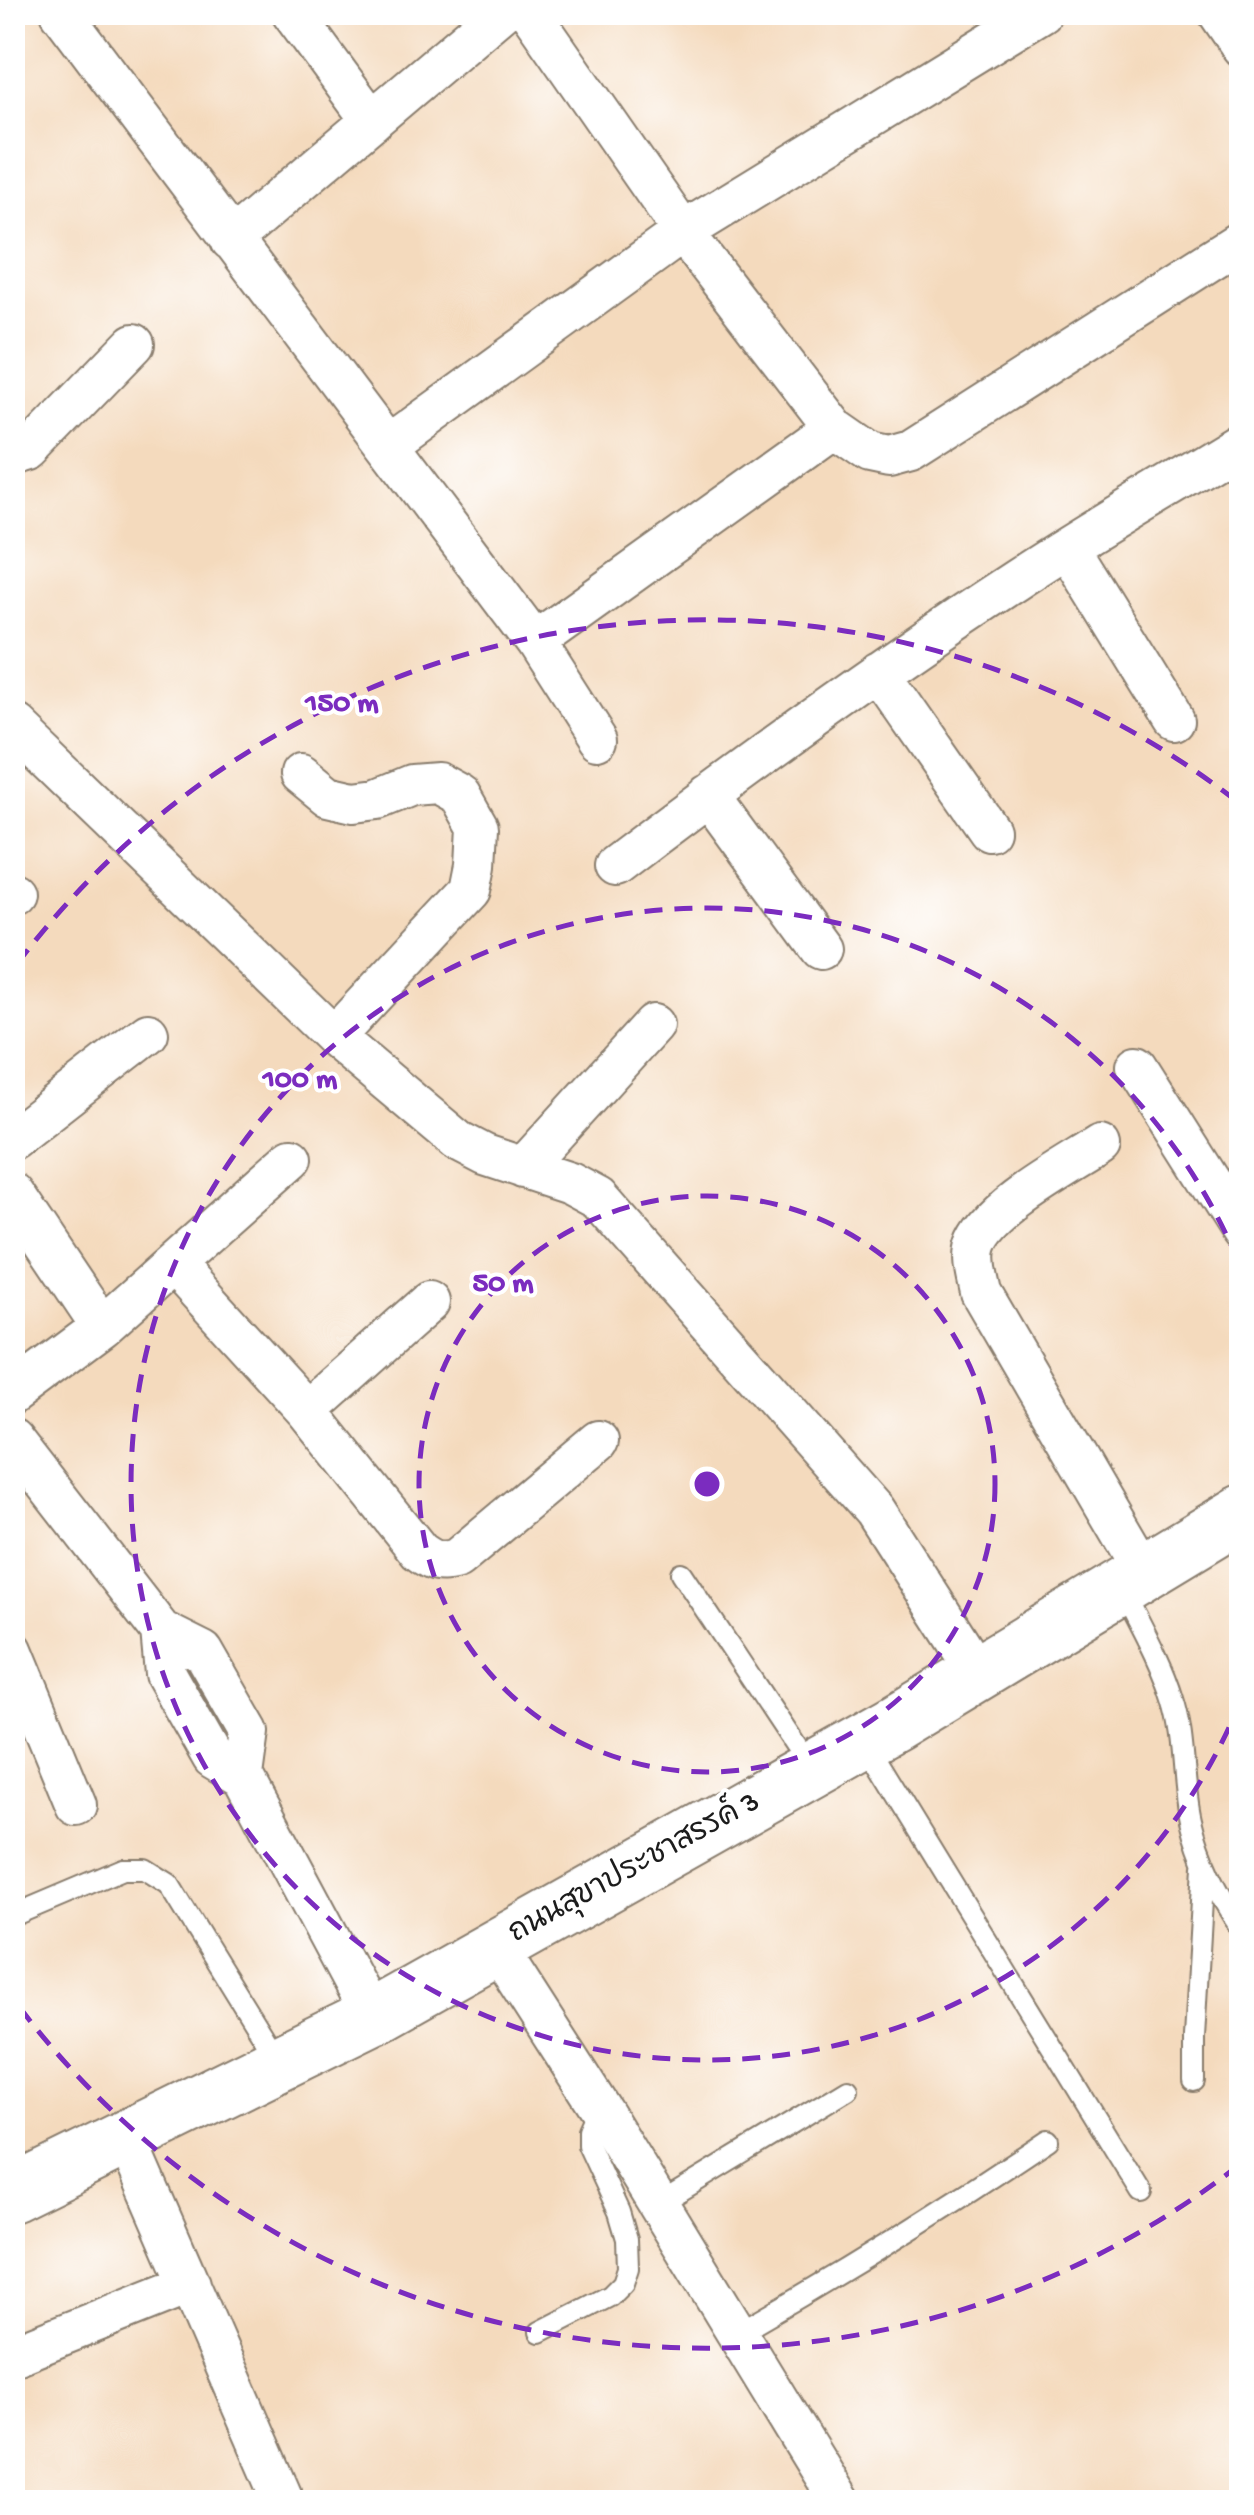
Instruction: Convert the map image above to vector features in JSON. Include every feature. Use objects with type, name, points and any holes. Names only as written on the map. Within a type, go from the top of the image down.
[{"type":"street","points":[[61,12],[535,642],[598,739]]},
{"type":"street","points":[[292,12],[372,120]]},
{"type":"street","points":[[232,240],[500,12]]},
{"type":"street","points":[[530,12],[683,232],[834,428],[870,453],[889,458],[911,450],[1242,240]]},
{"type":"street","points":[[388,446],[683,232],[1041,12]]},
{"type":"street","points":[[1218,12],[1242,47]]},
{"type":"street","points":[[12,456],[31,450],[134,344]]},
{"type":"street","points":[[535,642],[834,428]]},
{"type":"street","points":[[614,866],[880,672],[1018,579],[1242,441]]},
{"type":"street","points":[[1068,548],[1174,720]]},
{"type":"street","points":[[880,672],[989,830]]},
{"type":"street","points":[[12,726],[334,1037],[458,1140],[485,1155],[570,1183],[598,1198],[874,1510],[978,1672]]},
{"type":"street","points":[[301,774],[328,796],[354,802],[378,799],[412,785],[438,784],[460,796],[478,827],[471,890],[334,1037]]},
{"type":"street","points":[[708,795],[821,949]]},
{"type":"street","points":[[523,1168],[653,1025]]},
{"type":"street","points":[[12,1139],[148,1033]]},
{"type":"street","points":[[1137,1066],[1242,1232]]},
{"type":"street","points":[[1100,1146],[990,1222],[976,1246],[976,1268],[981,1293],[1132,1579]]},
{"type":"street","points":[[12,1394],[102,1327],[292,1158]]},
{"type":"street","points":[[12,1193],[102,1327]]},
{"type":"street","points":[[174,1265],[307,1411],[430,1560],[442,1564],[456,1558],[598,1442]]},
{"type":"street","points":[[307,1411],[429,1302]]},
{"type":"street","points":[[12,1440],[161,1631],[165,1674],[213,1758],[243,1776],[372,2016]]},
{"type":"street","name":"ถนนสุขาประชาสรรค์ 3","points":[[12,2194],[372,2016],[864,1740],[1242,1513]]},
{"type":"street","points":[[12,1650],[76,1805]]},
{"type":"street","points":[[496,1947],[602,2112],[840,2502]]},
{"type":"street","points":[[126,2138],[190,2284],[270,2499]]},
{"type":"street","points":[[12,2355],[190,2284]]},
{"type":"lane","points":[[681,1573],[811,1770]]},
{"type":"lane","points":[[1132,1579],[1174,1702],[1185,1758],[1190,1817],[1204,1864],[1242,1930]]},
{"type":"lane","points":[[864,1740],[1140,2192]]},
{"type":"lane","points":[[1194,2081],[1204,1864]]},
{"type":"lane","points":[[12,1916],[123,1869],[145,1869],[169,1884],[279,2062]]},
{"type":"lane","points":[[657,2204],[848,2089]]},
{"type":"lane","points":[[540,2332],[610,2296],[624,2283],[628,2239],[588,2145],[588,2130],[602,2112]]},
{"type":"lane","points":[[737,2333],[942,2212],[1048,2140]]}]
